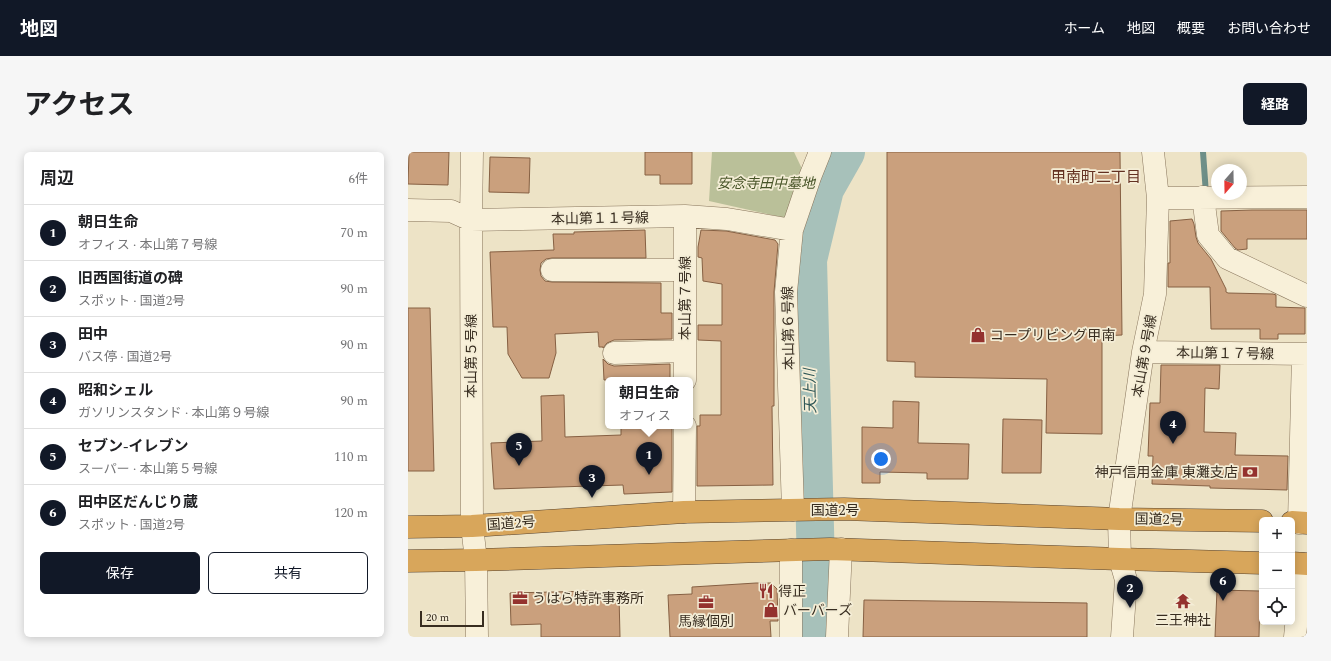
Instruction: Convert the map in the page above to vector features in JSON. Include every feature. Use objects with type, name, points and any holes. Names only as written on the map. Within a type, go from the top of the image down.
[{"type":"highway","name":"国道2号","points":[[408,527],[472,526],[684,512],[830,509],[1119,519],[1259,522]]},
{"type":"highway","points":[[408,561],[836,549],[1120,559],[1259,562]]},
{"type":"street","name":"本山第５号線","points":[[472,152],[472,526],[476,560],[477,637]]},
{"type":"street","name":"本山第６号線","points":[[796,510],[786,292],[792,230],[820,152]]},
{"type":"street","name":"本山第９号線","points":[[1122,637],[1126,580],[1120,559],[1119,519],[1144,352],[1155,294],[1158,198],[1153,152]]},
{"type":"street","points":[[1207,197],[1208,235],[1227,258],[1307,296]]},
{"type":"street","points":[[1158,198],[1307,197]]},
{"type":"street","name":"本山第１１号線","points":[[408,210],[451,211],[471,220],[685,216],[727,219],[792,230]]},
{"type":"street","name":"本山第７号線","points":[[685,216],[685,377]]},
{"type":"street","points":[[552,270],[685,270]]},
{"type":"street","points":[[614,353],[685,351]]},
{"type":"street","name":"本山第１７号線","points":[[1144,352],[1305,354]]},
{"type":"street","points":[[1299,522],[1305,354]]},
{"type":"street","points":[[684,512],[685,429]]},
{"type":"street","points":[[836,549],[837,637]]},
{"type":"street","points":[[791,637],[796,550]]},
{"type":"street","points":[[1295,637],[1300,563]]},
{"type":"green space","name":"安念寺田中墓地","points":[[712,152],[794,152],[804,173],[785,218],[709,201]]},
{"type":"building","points":[[409,152],[449,152],[448,185],[408,184]]},
{"type":"building","points":[[645,152],[692,152],[692,184],[660,184],[660,175],[645,175]]},
{"type":"building","points":[[887,152],[1120,152],[1122,335],[1102,336],[1102,434],[1046,433],[1047,379],[915,377],[915,362],[887,361]]},
{"type":"building","points":[[490,157],[530,158],[529,193],[489,192]]},
{"type":"building","points":[[1307,210],[1307,239],[1247,239],[1247,249],[1238,250],[1221,231],[1221,211]]},
{"type":"building","points":[[1192,219],[1198,243],[1211,259],[1226,289],[1226,292],[1273,294],[1276,295],[1276,307],[1305,308],[1305,334],[1278,334],[1278,339],[1260,339],[1260,329],[1211,329],[1210,287],[1168,287],[1168,263],[1170,263],[1170,221]]},
{"type":"building","points":[[645,230],[646,258],[546,259],[541,263],[541,276],[545,281],[552,282],[661,283],[661,313],[672,313],[672,339],[614,340],[607,343],[603,348],[599,347],[598,332],[555,334],[556,353],[549,378],[522,378],[508,354],[507,327],[493,327],[490,252],[554,250],[553,234]]},
{"type":"building","points":[[701,230],[726,231],[775,240],[778,244],[774,292],[774,406],[772,406],[773,485],[697,486],[697,426],[700,426],[700,415],[721,415],[721,341],[698,340],[698,325],[722,325],[722,284],[703,281],[702,258],[698,257]]},
{"type":"building","points":[[408,308],[430,308],[434,471],[408,471]]},
{"type":"building","points":[[603,359],[608,364],[614,366],[670,364],[670,377],[605,377],[604,380]]},
{"type":"building","points":[[1161,365],[1220,365],[1219,389],[1205,388],[1204,432],[1236,433],[1235,455],[1288,456],[1287,490],[1210,488],[1210,486],[1152,484],[1153,456],[1148,456],[1150,403],[1160,403]]},
{"type":"building","points":[[564,395],[565,437],[621,435],[621,429],[672,429],[672,492],[624,494],[623,485],[494,489],[491,443],[542,441],[541,396]]},
{"type":"building","points":[[893,401],[919,402],[918,443],[969,444],[968,479],[927,479],[927,473],[880,472],[880,483],[862,483],[862,427],[893,428]]},
{"type":"building","points":[[1003,419],[1042,420],[1041,473],[1002,473]]},
{"type":"building","points":[[771,583],[777,589],[778,621],[770,621],[771,637],[670,637],[668,595],[692,594],[692,587]]},
{"type":"building","points":[[1217,590],[1259,591],[1259,637],[1215,637]]},
{"type":"building","points":[[594,591],[594,596],[619,595],[620,637],[541,637],[541,624],[511,625],[510,593]]},
{"type":"building","points":[[864,600],[1087,603],[1087,637],[863,637]]},
{"type":"waterway","name":"天上川","points":[[815,637],[816,566],[808,260],[825,189],[846,152]]},
{"type":"waterway","points":[[1203,152],[1206,194]]},
{"type":"place","name":"コープリビング甲南","points":[[978,335]]},
{"type":"place","name":"昭和シェル","points":[[1173,444]]},
{"type":"place","name":"セブン-イレブン","points":[[519,466]]},
{"type":"place","name":"神戸信用金庫 東灘支店","points":[[1250,472]]},
{"type":"place","name":"朝日生命","points":[[649,475]]},
{"type":"place","name":"田中","points":[[592,498]]},
{"type":"place","name":"得正","points":[[766,591]]},
{"type":"place","name":"うはら特許事務所","points":[[520,598]]},
{"type":"place","name":"三王神社","points":[[1183,601]]},
{"type":"place","name":"田中区だんじり蔵","points":[[1223,601]]},
{"type":"place","name":"馬縁個別","points":[[706,602]]},
{"type":"place","name":"旧西国街道の碑","points":[[1130,608]]},
{"type":"place","name":"バーバーズ","points":[[771,610]]},
{"type":"district","name":"甲南町二丁目","points":[[1096,177]]}]
